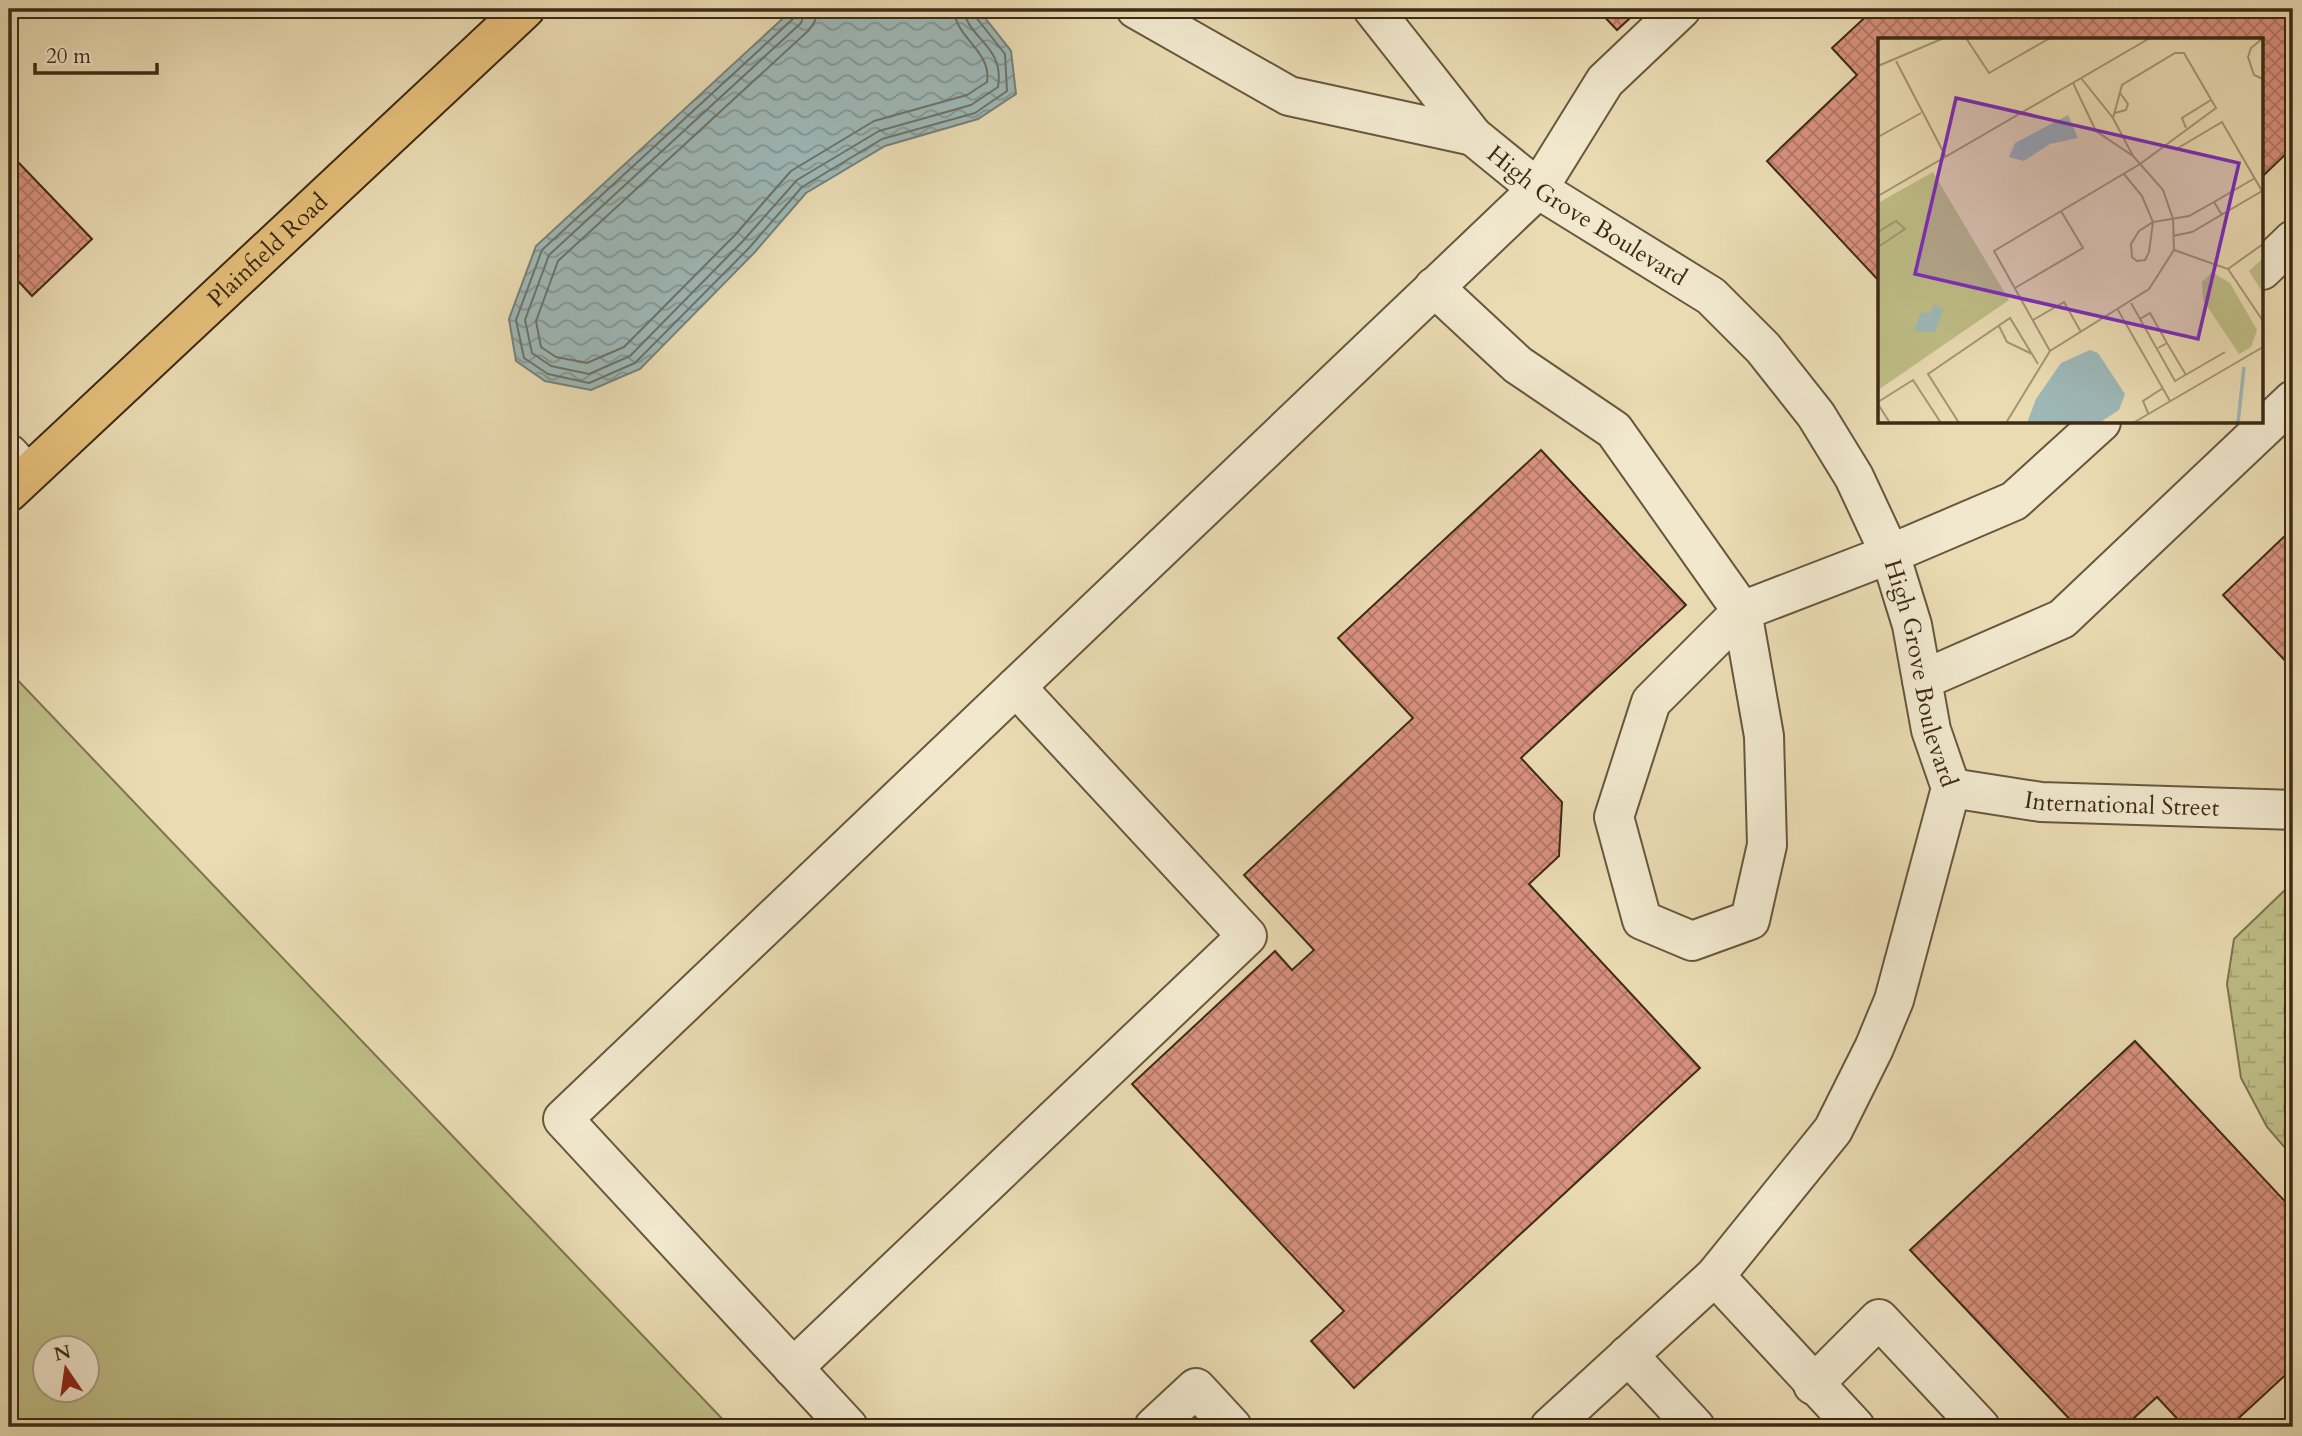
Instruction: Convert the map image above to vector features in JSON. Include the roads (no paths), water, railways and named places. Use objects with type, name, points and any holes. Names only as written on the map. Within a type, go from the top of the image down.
[{"type":"main road","name":"Plainfield Road","points":[[15,473],[526,9]]},
{"type":"street","name":"High Grove Boulevard","points":[[1136,9],[1289,96],[1473,136]]},
{"type":"street","name":"High Grove Boulevard","points":[[1373,9],[1473,136],[1538,189],[1711,296],[1763,348],[1816,415],[1854,477],[1890,554],[1912,625],[1931,730],[1951,788],[1906,959],[1874,1048],[1833,1130],[1714,1276],[1550,1427]]},
{"type":"street","points":[[848,1427],[563,1119],[1538,189],[1605,81],[1681,9]]},
{"type":"street","points":[[2264,268],[2293,240]]},
{"type":"street","points":[[1434,287],[1518,365],[1614,430],[1742,611],[1764,736],[1767,845],[1750,920],[1692,942],[1642,920],[1614,817],[1651,702],[1742,611],[1890,554],[2014,501],[2099,424]]},
{"type":"street","points":[[2264,421],[2293,400]]},
{"type":"street","points":[[1922,680],[2062,620],[2259,425]]},
{"type":"street","points":[[793,1368],[1247,936],[1016,687]]},
{"type":"street","name":"International Street","points":[[1951,788],[2041,802],[2293,810]]},
{"type":"street","points":[[1714,1276],[1855,1427]]},
{"type":"street","points":[[1813,1385],[1879,1319],[1980,1427]]},
{"type":"street","points":[[1628,1356],[1695,1427]]},
{"type":"street","points":[[1154,1427],[1196,1388],[1232,1427]]},
{"type":"water","points":[[793,9],[978,9],[1011,51],[1016,94],[978,119],[885,146],[806,193],[754,253],[640,369],[591,390],[545,381],[516,361],[509,319],[536,246]]}]
